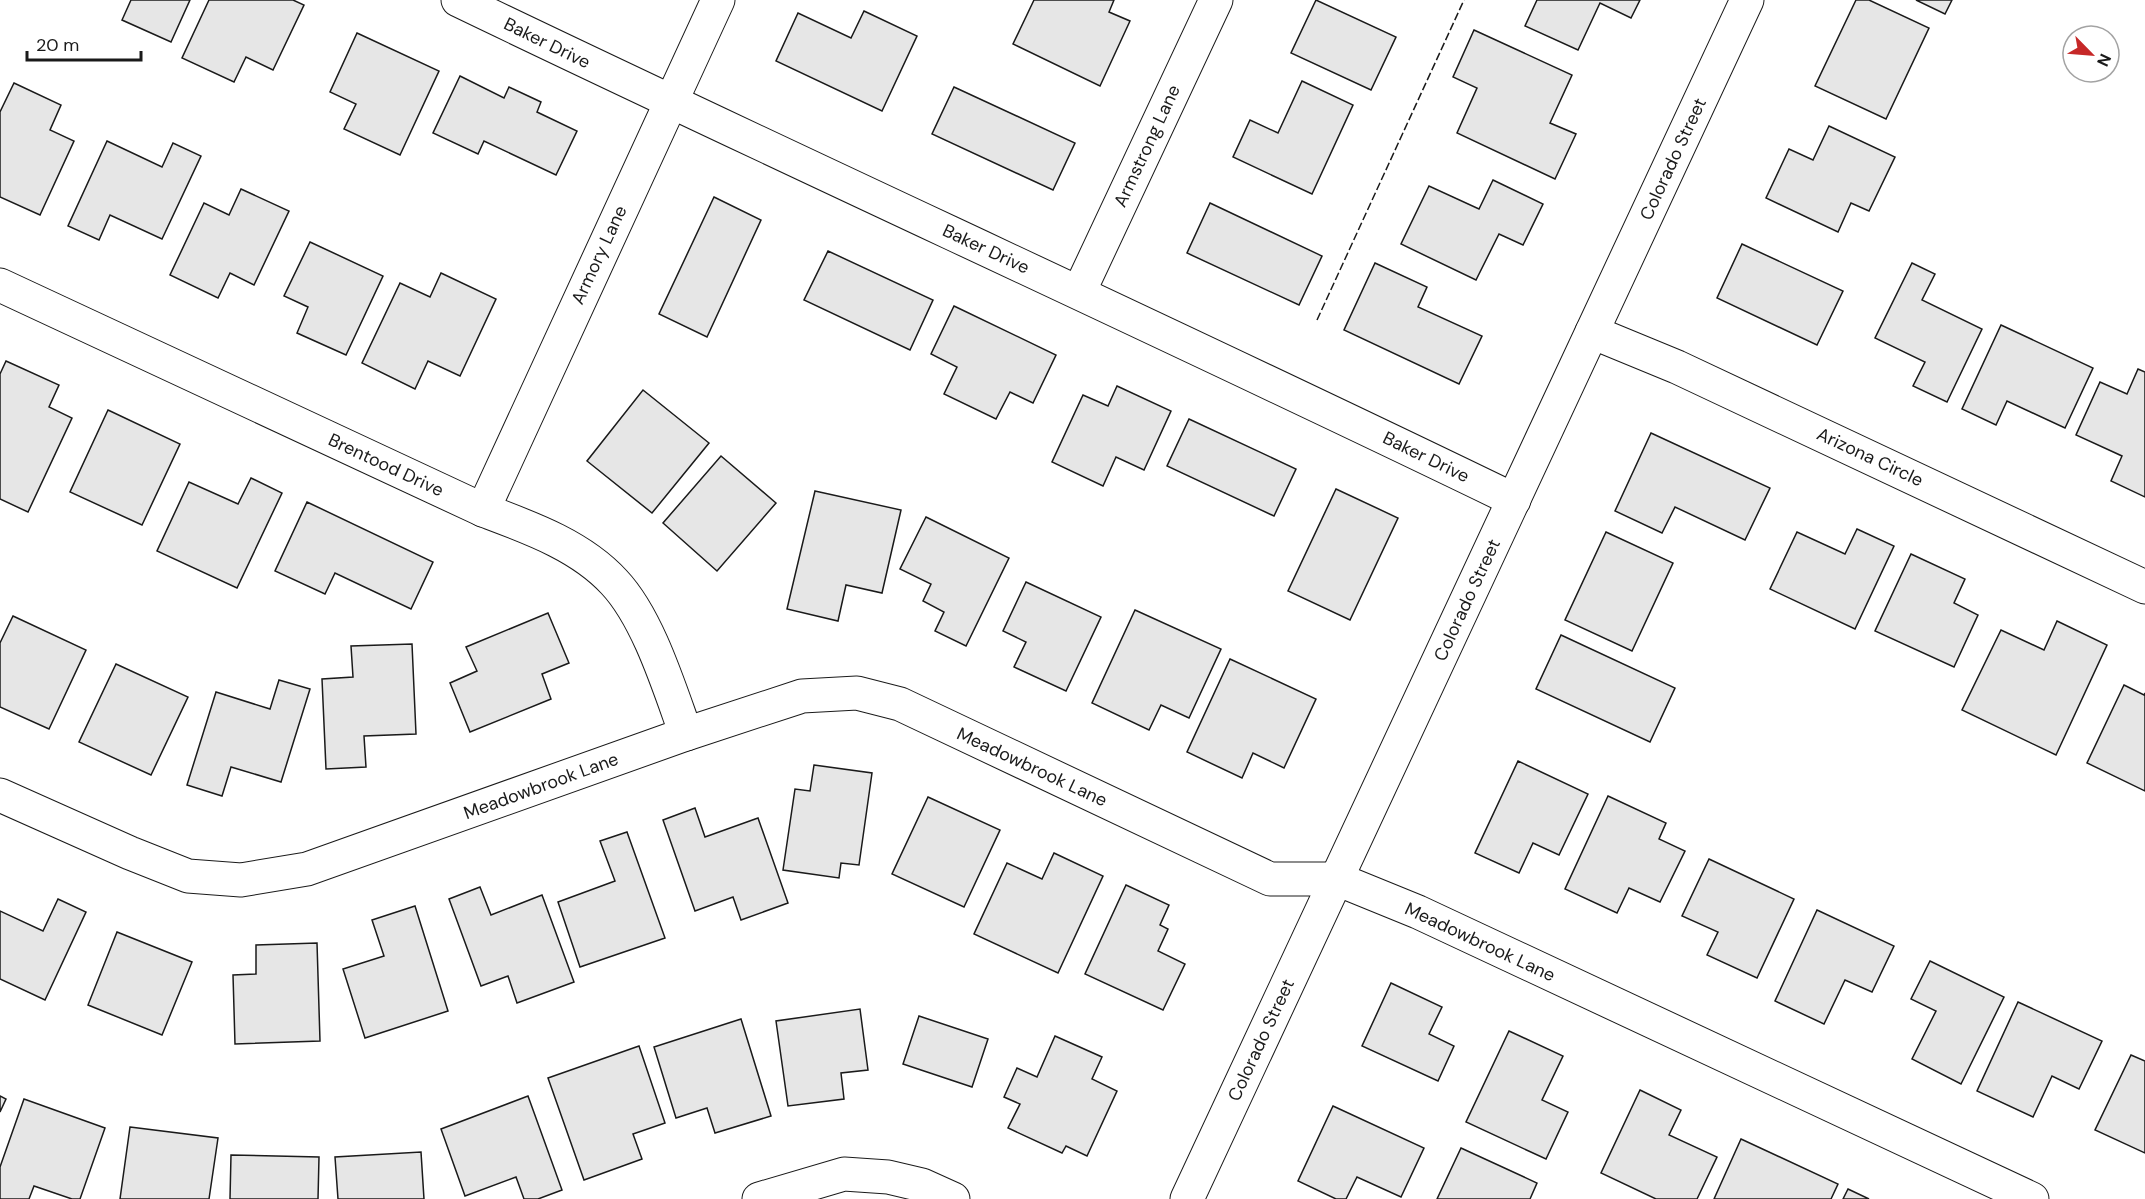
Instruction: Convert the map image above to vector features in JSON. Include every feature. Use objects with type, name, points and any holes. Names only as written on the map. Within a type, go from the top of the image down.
[{"type":"street","name":"Baker Drive","points":[[458,0],[670,102],[1287,389],[1514,500]]},
{"type":"street","name":"Armory Lane","points":[[483,510],[718,0]]},
{"type":"street","name":"Armstrong Lane","points":[[1079,292],[1216,0]]},
{"type":"street","name":"Colorado Street","points":[[1187,1199],[1747,0]]},
{"type":"street","name":"Brentood Drive","points":[[0,285],[483,510],[537,531],[590,561],[613,581],[631,604],[657,658],[686,734]]},
{"type":"street","name":"Arizona Circle","points":[[1592,332],[1677,367],[2145,587]]},
{"type":"street","name":"Meadowbrook Lane","points":[[0,795],[130,853],[188,876],[241,880],[306,869],[686,734],[802,696],[857,693],[900,704],[1270,879],[1337,879],[1418,912],[2032,1199]]},
{"type":"street","points":[[759,1199],[844,1174],[922,1185],[953,1199]]},
{"type":"building","points":[[131,0],[190,0],[171,42],[122,20]]},
{"type":"building","points":[[209,0],[293,0],[304,5],[273,70],[246,57],[234,82],[182,58]]},
{"type":"building","points":[[1034,0],[1114,0],[1109,12],[1130,21],[1100,86],[1013,44]]},
{"type":"building","points":[[1316,0],[1396,37],[1371,90],[1291,53]]},
{"type":"building","points":[[1537,0],[1640,0],[1631,18],[1600,3],[1578,50],[1525,26]]},
{"type":"building","points":[[1856,0],[1869,0],[1929,28],[1886,119],[1815,86]]},
{"type":"building","points":[[1916,0],[1952,0],[1945,14]]},
{"type":"building","points":[[864,11],[917,36],[882,111],[776,61],[798,13],[851,38]]},
{"type":"building","points":[[1474,30],[1572,75],[1550,123],[1576,134],[1555,179],[1457,133],[1477,88],[1453,77]]},
{"type":"building","points":[[357,33],[439,71],[400,155],[344,129],[356,104],[330,92]]},
{"type":"building","points":[[460,76],[504,98],[509,87],[541,102],[537,112],[577,131],[556,175],[484,141],[478,154],[433,133]]},
{"type":"building","points":[[1302,81],[1353,105],[1312,194],[1233,157],[1250,120],[1278,133]]},
{"type":"building","points":[[14,83],[61,105],[50,130],[74,141],[40,215],[0,197],[0,112]]},
{"type":"building","points":[[954,87],[1075,143],[1053,190],[932,134]]},
{"type":"building","points":[[1829,126],[1895,157],[1869,211],[1851,203],[1838,232],[1766,198],[1789,149],[1813,160]]},
{"type":"building","points":[[107,141],[162,167],[173,143],[201,156],[162,239],[110,215],[99,240],[68,226]]},
{"type":"building","points":[[1493,180],[1543,204],[1523,245],[1499,234],[1476,280],[1401,244],[1429,186],[1479,209]]},
{"type":"building","points":[[241,189],[289,211],[254,285],[230,273],[218,298],[170,275],[204,203],[229,215]]},
{"type":"building","points":[[714,197],[761,220],[707,337],[659,314]]},
{"type":"building","points":[[1210,203],[1322,256],[1299,305],[1187,253]]},
{"type":"building","points":[[310,242],[383,276],[346,355],[297,333],[308,307],[284,296]]},
{"type":"building","points":[[1742,244],[1843,291],[1817,345],[1717,298]]},
{"type":"building","points":[[828,251],[933,300],[910,350],[804,300]]},
{"type":"building","points":[[1375,263],[1427,287],[1418,307],[1482,336],[1459,384],[1344,330]]},
{"type":"building","points":[[1912,263],[1935,274],[1922,300],[1982,329],[1947,402],[1913,386],[1925,362],[1875,338]]},
{"type":"building","points":[[441,273],[496,299],[460,376],[428,361],[415,389],[362,363],[400,283],[430,297]]},
{"type":"building","points":[[954,306],[1056,355],[1033,403],[1010,392],[996,419],[944,394],[957,367],[931,354]]},
{"type":"building","points":[[2001,325],[2093,368],[2065,428],[2007,401],[1996,425],[1962,409]]},
{"type":"building","points":[[6,361],[59,385],[49,407],[72,418],[28,512],[0,499],[0,374]]},
{"type":"building","points":[[2138,369],[2145,372],[2145,497],[2111,481],[2122,456],[2076,435],[2100,382],[2127,394]]},
{"type":"building","points":[[1117,386],[1171,411],[1144,470],[1116,457],[1103,486],[1052,462],[1083,395],[1108,406]]},
{"type":"building","points":[[643,390],[709,443],[652,513],[587,461]]},
{"type":"building","points":[[108,410],[180,444],[142,525],[70,492]]},
{"type":"building","points":[[1189,419],[1296,469],[1274,516],[1167,466]]},
{"type":"building","points":[[1651,433],[1770,488],[1745,540],[1675,507],[1662,533],[1615,511]]},
{"type":"building","points":[[721,456],[776,503],[717,571],[663,523]]},
{"type":"building","points":[[251,478],[282,493],[237,588],[157,551],[189,482],[238,504]]},
{"type":"building","points":[[1336,489],[1398,518],[1350,620],[1288,591]]},
{"type":"building","points":[[815,491],[901,510],[882,593],[846,585],[838,621],[787,609]]},
{"type":"building","points":[[307,502],[433,562],[411,609],[335,573],[325,594],[275,571]]},
{"type":"building","points":[[926,517],[1009,558],[966,646],[935,631],[944,612],[923,601],[931,584],[900,569]]},
{"type":"building","points":[[1857,529],[1894,546],[1855,629],[1770,589],[1797,532],[1845,554]]},
{"type":"building","points":[[1606,532],[1673,563],[1632,651],[1565,620]]},
{"type":"building","points":[[1911,554],[1965,579],[1954,603],[1978,615],[1954,667],[1875,631]]},
{"type":"building","points":[[1026,582],[1101,617],[1066,691],[1014,667],[1026,642],[1003,631]]},
{"type":"building","points":[[1135,610],[1221,649],[1189,718],[1161,705],[1149,730],[1092,703]]},
{"type":"building","points":[[548,613],[569,663],[542,674],[551,699],[470,732],[450,683],[477,671],[466,647]]},
{"type":"building","points":[[13,616],[86,650],[49,729],[0,707],[0,643]]},
{"type":"building","points":[[2057,621],[2107,645],[2056,755],[1962,710],[2001,630],[2044,650]]},
{"type":"building","points":[[1561,635],[1675,688],[1650,742],[1536,689]]},
{"type":"building","points":[[412,644],[416,734],[364,736],[366,767],[326,769],[322,679],[353,677],[351,646]]},
{"type":"building","points":[[1230,659],[1316,699],[1284,768],[1253,753],[1242,778],[1187,752]]},
{"type":"building","points":[[116,664],[188,697],[151,775],[79,742]]},
{"type":"building","points":[[279,680],[310,689],[281,782],[231,767],[222,796],[187,785],[216,692],[270,709]]},
{"type":"building","points":[[2124,685],[2144,695],[2145,693],[2145,791],[2087,763]]},
{"type":"building","points":[[1518,761],[1588,794],[1559,855],[1533,843],[1519,873],[1475,853]]},
{"type":"building","points":[[814,765],[872,773],[859,865],[841,863],[839,878],[783,870],[795,789],[810,791]]},
{"type":"building","points":[[1608,796],[1666,823],[1659,839],[1685,851],[1660,902],[1629,888],[1617,913],[1565,889]]},
{"type":"building","points":[[928,797],[1000,830],[964,907],[892,874]]},
{"type":"building","points":[[695,808],[705,837],[758,818],[788,903],[741,920],[733,897],[695,911],[663,820]]},
{"type":"building","points":[[627,832],[665,938],[580,967],[558,902],[615,881],[600,841]]},
{"type":"building","points":[[1054,853],[1103,876],[1058,973],[974,934],[1007,863],[1042,879]]},
{"type":"building","points":[[1709,859],[1794,899],[1757,978],[1707,955],[1718,932],[1682,916]]},
{"type":"building","points":[[1126,885],[1169,905],[1160,925],[1168,929],[1158,951],[1185,964],[1163,1010],[1085,974]]},
{"type":"building","points":[[480,887],[491,915],[542,895],[574,982],[517,1003],[508,976],[481,986],[449,899]]},
{"type":"building","points":[[58,899],[86,912],[45,1000],[0,979],[0,911],[43,931]]},
{"type":"building","points":[[415,906],[448,1011],[365,1038],[343,969],[384,956],[372,920]]},
{"type":"building","points":[[1817,910],[1894,946],[1872,992],[1845,980],[1824,1024],[1775,1001]]},
{"type":"building","points":[[117,932],[192,962],[162,1035],[88,1005]]},
{"type":"building","points":[[317,943],[320,1041],[235,1044],[233,975],[256,974],[256,945]]},
{"type":"building","points":[[1930,961],[2004,997],[1961,1084],[1912,1059],[1936,1011],[1911,999]]},
{"type":"building","points":[[1391,983],[1442,1007],[1429,1034],[1454,1046],[1438,1081],[1362,1046]]},
{"type":"building","points":[[2018,1002],[2102,1041],[2079,1089],[2052,1076],[2033,1117],[1977,1091]]},
{"type":"building","points":[[860,1009],[868,1070],[841,1073],[844,1099],[788,1106],[776,1021]]},
{"type":"building","points":[[919,1016],[988,1039],[972,1087],[903,1064]]},
{"type":"building","points":[[741,1019],[771,1116],[715,1133],[707,1108],[676,1118],[654,1047]]},
{"type":"building","points":[[1509,1031],[1563,1056],[1542,1100],[1568,1112],[1546,1159],[1466,1122]]},
{"type":"building","points":[[1055,1036],[1102,1057],[1092,1079],[1117,1091],[1087,1156],[1066,1146],[1062,1153],[1008,1128],[1020,1104],[1004,1097],[1017,1068],[1037,1077]]},
{"type":"building","points":[[639,1046],[665,1123],[633,1134],[642,1159],[584,1180],[548,1078]]},
{"type":"building","points":[[2131,1055],[2145,1061],[2145,1153],[2095,1130]]},
{"type":"building","points":[[1640,1090],[1681,1110],[1669,1135],[1717,1157],[1697,1199],[1656,1199],[1601,1173]]},
{"type":"building","points":[[0,1096],[6,1099],[0,1112]]},
{"type":"building","points":[[528,1096],[562,1190],[538,1199],[524,1199],[516,1177],[465,1196],[441,1129]]},
{"type":"building","points":[[24,1099],[105,1128],[80,1199],[72,1199],[34,1186],[29,1199],[0,1199],[0,1167]]},
{"type":"building","points":[[1333,1106],[1424,1148],[1401,1197],[1357,1177],[1346,1199],[1336,1199],[1298,1181]]},
{"type":"building","points":[[130,1127],[218,1138],[209,1199],[120,1199]]},
{"type":"building","points":[[1741,1139],[1838,1184],[1831,1199],[1714,1199]]},
{"type":"building","points":[[1461,1148],[1537,1183],[1530,1199],[1437,1199]]},
{"type":"building","points":[[421,1152],[424,1199],[338,1199],[335,1157]]},
{"type":"building","points":[[231,1155],[319,1157],[318,1199],[230,1199]]},
{"type":"building","points":[[1848,1189],[1869,1199],[1843,1199]]},
{"type":"fence","points":[[1317,320],[1464,0]]}]
